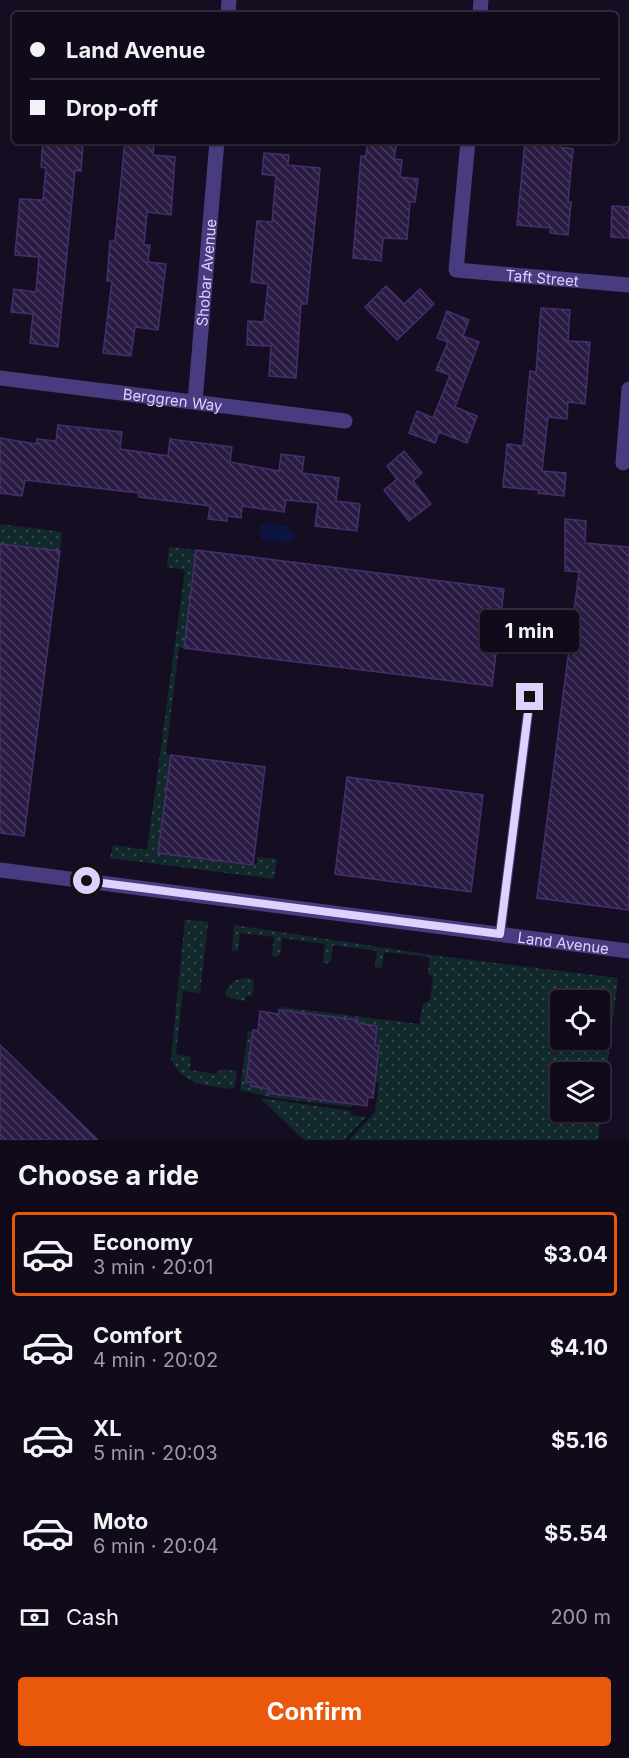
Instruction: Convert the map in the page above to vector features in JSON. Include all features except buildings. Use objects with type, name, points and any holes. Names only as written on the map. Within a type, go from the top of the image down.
[{"type":"street","name":"Shobar Avenue","points":[[195,402],[217,144]]},
{"type":"street","name":"Taft Street","points":[[468,144],[456,270],[629,285]]},
{"type":"street","name":"Berggren Way","points":[[0,378],[345,421]]},
{"type":"street","points":[[623,463],[629,389]]},
{"type":"street","name":"Land Avenue","points":[[0,870],[629,951]]},
{"type":"lane","points":[[500,934],[530,697]]},
{"type":"green space","points":[[0,524],[62,532],[60,551],[0,544]]},
{"type":"green space","points":[[169,547],[196,550],[184,648],[179,647],[166,754],[171,755],[158,852],[253,865],[257,863],[257,857],[277,859],[274,879],[110,858],[113,845],[147,850],[185,570],[167,567]]},
{"type":"green space","points":[[185,920],[208,922],[200,993],[183,991],[176,1054],[191,1057],[190,1070],[216,1074],[221,1069],[237,1071],[234,1089],[197,1083],[182,1074],[171,1058]]},
{"type":"green space","points":[[234,925],[439,956],[618,978],[610,1043],[610,990],[550,990],[550,1050],[609,1050],[608,1062],[550,1062],[550,1122],[600,1122],[598,1140],[349,1140],[375,1112],[379,1083],[375,1082],[379,1046],[375,1045],[377,1026],[357,1023],[357,1020],[279,1010],[280,1007],[419,1024],[423,1004],[430,1000],[433,977],[428,974],[430,957],[384,952],[382,967],[377,969],[375,967],[377,951],[333,945],[331,961],[326,964],[323,962],[325,944],[282,938],[280,955],[275,957],[272,955],[274,937],[240,933],[238,950],[232,951]]},
{"type":"green space","points":[[239,979],[254,980],[252,996],[246,996],[245,1001],[226,997],[229,985]]},
{"type":"green space","points":[[248,1031],[252,1032],[246,1081],[251,1082],[251,1086],[269,1088],[269,1093],[347,1103],[352,1099],[351,1107],[274,1098],[240,1090]]},
{"type":"green space","points":[[260,1098],[351,1111],[351,1115],[366,1117],[344,1140],[304,1140]]},
{"type":"shaded area","points":[[265,523],[289,526],[291,531],[295,531],[294,539],[285,542],[261,539],[260,526]]},
{"type":"route","points":[[87,881],[500,934],[530,697]]}]
